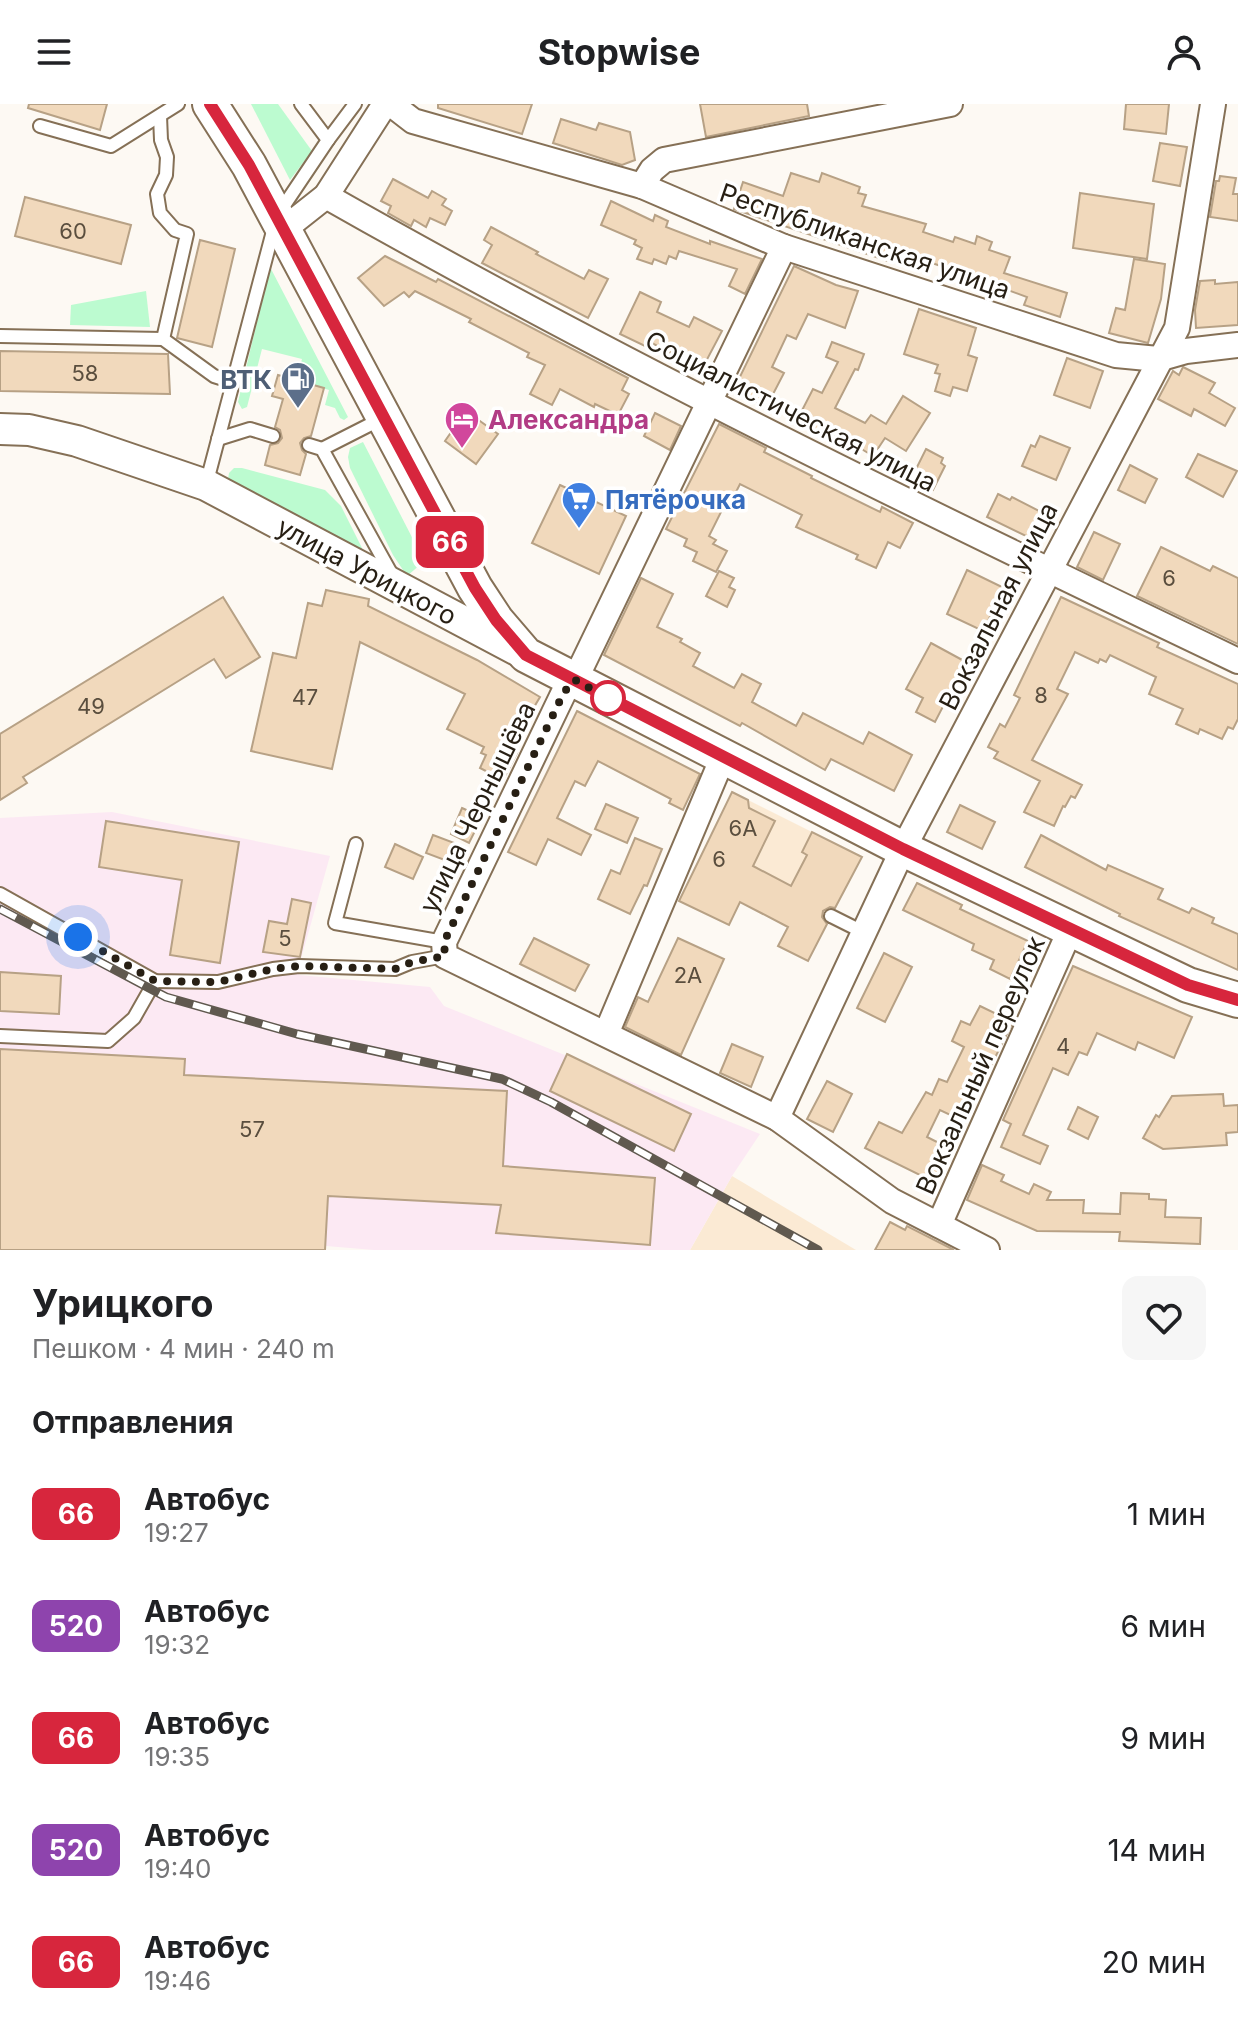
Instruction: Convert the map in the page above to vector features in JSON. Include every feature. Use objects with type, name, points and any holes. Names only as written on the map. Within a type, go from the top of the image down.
[{"type":"main road","points":[[210,104],[245,157],[475,588],[496,620],[526,655]]},
{"type":"main road","name":"улица Урицкого","points":[[526,655],[903,849],[1188,985],[1238,1000]]},
{"type":"street","points":[[280,223],[326,196],[385,104]]},
{"type":"street","name":"Республиканская улица","points":[[391,104],[413,121],[642,186],[784,247],[1116,355],[1158,359],[1186,351],[1238,345]]},
{"type":"street","points":[[642,186],[652,170],[664,160],[950,104]]},
{"type":"street","name":"Вокзальная улица","points":[[777,1118],[903,849],[1047,570],[1177,328],[1213,104]]},
{"type":"street","name":"Социалистическая улица","points":[[326,196],[483,285],[710,402],[1047,570],[1238,661]]},
{"type":"street","name":"улица Чернышёва","points":[[447,953],[564,692],[575,680],[784,247]]},
{"type":"street","name":"улица Урицкого","points":[[0,429],[29,430],[77,441],[206,485],[526,655]]},
{"type":"street","points":[[606,1034],[723,757]]},
{"type":"street","name":"Вокзальный переулок","points":[[939,1225],[1071,928]]},
{"type":"street","points":[[447,953],[777,1118],[892,1201],[987,1250]]},
{"type":"lane","points":[[40,126],[111,146],[178,104]]},
{"type":"lane","points":[[301,104],[328,140]]},
{"type":"lane","points":[[206,485],[280,223],[328,140],[355,104]]},
{"type":"lane","points":[[160,116],[161,140],[167,157],[166,175],[157,194],[160,213],[175,230],[187,234],[163,339]]},
{"type":"lane","points":[[0,336],[163,339],[214,376],[233,382]]},
{"type":"lane","points":[[384,417],[315,447],[399,588]]},
{"type":"lane","points":[[218,439],[250,429],[273,436]]},
{"type":"lane","points":[[356,844],[335,923],[447,953]]},
{"type":"lane","points":[[0,894],[155,981],[218,982],[299,966],[395,969],[447,953]]},
{"type":"lane","points":[[831,916],[865,933]]},
{"type":"lane","points":[[0,1036],[108,1041],[134,1018],[155,981]]},
{"type":"shaded area","points":[[732,792],[862,857],[818,942],[736,899],[711,836]]},
{"type":"shaded area","points":[[112,812],[330,856],[299,975],[430,987],[444,1006],[760,1134],[690,1250],[374,1250],[326,1246],[325,1250],[0,1250],[0,818]]},
{"type":"shaded area","points":[[732,1176],[856,1250],[690,1250]]},
{"type":"green space","points":[[251,104],[278,104],[312,151],[290,180]]},
{"type":"green space","points":[[270,267],[348,417],[344,420],[335,408],[325,405],[329,390],[296,380],[302,359],[262,349],[247,407],[242,409],[238,402]]},
{"type":"green space","points":[[146,291],[150,327],[70,325],[71,305]]},
{"type":"green space","points":[[363,442],[417,547],[421,564],[407,576],[393,555],[350,468],[350,448]]},
{"type":"green space","points":[[234,468],[325,490],[341,506],[363,550],[359,552],[228,480]]},
{"type":"building","points":[[29,104],[107,104],[100,130],[28,108]]},
{"type":"building","points":[[438,104],[532,104],[522,134],[438,108]]},
{"type":"building","points":[[700,104],[807,104],[809,116],[706,137]]},
{"type":"building","points":[[1126,104],[1169,104],[1166,134],[1124,129]]},
{"type":"building","points":[[561,119],[596,130],[599,123],[630,132],[635,160],[622,165],[553,143]]},
{"type":"building","points":[[1160,143],[1187,147],[1180,186],[1153,181]]},
{"type":"building","points":[[791,173],[819,182],[822,173],[860,187],[858,193],[866,195],[862,206],[926,224],[923,232],[953,242],[955,237],[975,244],[977,236],[992,242],[989,250],[1010,257],[1004,273],[1067,293],[1060,317],[1024,305],[1027,297],[944,267],[892,250],[888,261],[734,209],[743,182],[783,196]]},
{"type":"building","points":[[1220,176],[1236,178],[1233,194],[1238,194],[1238,221],[1210,217],[1216,181]]},
{"type":"building","points":[[393,179],[428,198],[432,191],[446,199],[442,205],[452,211],[445,225],[430,218],[426,227],[414,220],[411,226],[388,213],[391,206],[381,201]]},
{"type":"building","points":[[1080,193],[1154,204],[1147,259],[1073,248]]},
{"type":"building","points":[[25,197],[131,225],[121,264],[15,236]]},
{"type":"building","points":[[611,201],[653,221],[655,215],[668,221],[666,227],[710,244],[710,241],[762,259],[745,294],[729,286],[737,269],[679,251],[676,259],[669,256],[666,264],[654,259],[652,264],[637,259],[642,248],[634,244],[636,240],[601,225]]},
{"type":"building","points":[[491,227],[584,279],[589,270],[608,279],[588,318],[482,263],[492,245],[484,240]]},
{"type":"building","points":[[200,240],[235,249],[212,347],[177,338]]},
{"type":"building","points":[[385,256],[436,282],[438,279],[628,378],[622,390],[629,394],[618,415],[595,404],[594,407],[560,389],[552,405],[530,394],[545,365],[527,357],[529,353],[469,322],[471,319],[415,291],[409,297],[404,292],[384,306],[358,278]]},
{"type":"building","points":[[1134,259],[1165,264],[1161,299],[1148,343],[1109,333],[1116,308],[1125,310]]},
{"type":"building","points":[[794,266],[836,285],[858,291],[845,328],[808,314],[796,339],[787,335],[772,367],[784,373],[771,398],[766,396],[762,405],[733,391]]},
{"type":"building","points":[[1215,280],[1215,284],[1238,282],[1238,325],[1196,328],[1195,310],[1200,281]]},
{"type":"building","points":[[640,292],[661,302],[657,312],[689,327],[694,317],[722,331],[702,369],[650,342],[647,347],[620,334]]},
{"type":"building","points":[[919,309],[976,328],[968,355],[977,358],[967,391],[953,387],[950,396],[935,391],[940,374],[935,373],[938,365],[904,354]]},
{"type":"building","points":[[832,342],[864,354],[835,408],[865,423],[871,415],[886,424],[903,396],[930,413],[906,451],[885,438],[873,456],[845,439],[843,445],[796,422],[813,389],[822,393],[838,362],[826,357]]},
{"type":"building","points":[[0,351],[168,354],[170,394],[0,391]]},
{"type":"building","points":[[1067,358],[1103,371],[1090,408],[1054,395]]},
{"type":"building","points":[[1183,367],[1215,383],[1209,393],[1235,408],[1225,426],[1194,409],[1191,416],[1158,399],[1173,371],[1179,375]]},
{"type":"building","points":[[278,375],[324,388],[311,436],[300,443],[306,454],[300,475],[265,465],[270,445],[282,438],[280,430],[275,427],[283,399],[272,396]]},
{"type":"building","points":[[466,411],[498,434],[476,464],[445,441]]},
{"type":"building","points":[[655,413],[681,426],[670,450],[644,436]]},
{"type":"building","points":[[719,424],[766,448],[764,452],[811,478],[880,512],[882,507],[913,523],[900,548],[888,542],[876,568],[856,559],[858,555],[796,527],[802,515],[740,484],[734,496],[730,494],[709,536],[716,540],[713,544],[727,551],[716,572],[693,561],[697,552],[684,546],[687,539],[666,529]]},
{"type":"building","points":[[1040,436],[1070,448],[1056,480],[1022,466],[1031,445],[1035,447]]},
{"type":"building","points":[[926,449],[943,458],[941,463],[945,466],[933,490],[911,479]]},
{"type":"building","points":[[1198,454],[1237,471],[1223,497],[1186,477]]},
{"type":"building","points":[[1130,465],[1157,479],[1145,503],[1118,490]]},
{"type":"building","name":"Пятёрочка","points":[[560,485],[626,516],[599,574],[532,543]]},
{"type":"building","points":[[998,494],[1010,500],[1012,497],[1043,513],[1030,538],[987,517]]},
{"type":"building","points":[[1094,532],[1120,544],[1103,580],[1077,567]]},
{"type":"building","points":[[1161,547],[1210,571],[1213,566],[1238,578],[1238,644],[1137,596]]},
{"type":"building","points":[[967,570],[1004,588],[983,631],[947,614]]},
{"type":"building","points":[[719,571],[734,578],[729,587],[735,590],[727,607],[706,596]]},
{"type":"building","points":[[641,578],[673,594],[657,627],[682,639],[680,642],[700,653],[693,666],[734,688],[742,674],[761,684],[752,702],[796,726],[803,713],[863,744],[869,732],[912,755],[894,791],[831,759],[825,770],[742,723],[740,726],[604,655]]},
{"type":"building","points":[[326,590],[369,599],[368,606],[477,660],[540,697],[509,749],[517,753],[503,780],[480,768],[486,755],[481,753],[484,747],[447,729],[465,694],[360,642],[332,769],[251,751],[273,653],[296,658],[308,603],[322,606]]},
{"type":"building","points":[[223,597],[260,657],[226,678],[214,659],[23,777],[27,783],[0,800],[0,734]]},
{"type":"building","points":[[1061,597],[1159,643],[1157,647],[1238,684],[1238,719],[1233,729],[1228,727],[1222,739],[1200,729],[1198,734],[1176,724],[1183,709],[1149,694],[1156,677],[1110,655],[1106,662],[1100,659],[1098,663],[1075,652],[1057,689],[1068,694],[1032,760],[1082,785],[1075,798],[1071,796],[1063,806],[1054,826],[1024,812],[1040,781],[994,758],[998,752],[988,747],[1000,724],[1005,727],[1020,698],[1014,695]]},
{"type":"building","points":[[931,643],[966,662],[935,722],[916,712],[923,698],[906,689]]},
{"type":"building","points":[[577,711],[700,774],[683,810],[669,803],[671,799],[598,761],[585,786],[575,781],[557,818],[591,835],[581,855],[548,839],[536,865],[508,852]]},
{"type":"building","points":[[732,792],[748,800],[749,808],[775,821],[753,866],[791,886],[807,855],[802,852],[812,832],[862,857],[835,908],[823,911],[822,917],[827,924],[808,961],[778,946],[788,927],[740,902],[729,925],[679,901]]},
{"type":"building","points":[[606,804],[638,818],[627,843],[595,829]]},
{"type":"building","points":[[960,805],[995,822],[982,849],[947,832]]},
{"type":"building","points":[[462,808],[482,817],[469,843],[451,834]]},
{"type":"building","points":[[106,821],[239,842],[220,963],[170,955],[182,880],[99,867]]},
{"type":"building","points":[[433,835],[457,844],[450,862],[426,853]]},
{"type":"building","points":[[1041,835],[1106,870],[1108,865],[1163,889],[1158,899],[1189,913],[1192,908],[1214,918],[1212,923],[1238,934],[1238,970],[1119,916],[1025,867]]},
{"type":"building","points":[[635,838],[662,849],[647,886],[644,885],[630,914],[598,899],[611,870],[620,874]]},
{"type":"building","points":[[395,844],[423,857],[413,879],[385,867]]},
{"type":"building","points":[[917,883],[962,905],[960,909],[1028,941],[1010,979],[990,969],[994,960],[972,950],[974,944],[903,910]]},
{"type":"building","points":[[292,899],[311,903],[300,957],[263,952],[269,921],[287,924]]},
{"type":"building","points":[[534,938],[589,965],[575,991],[520,964]]},
{"type":"building","points":[[678,938],[724,959],[681,1055],[625,1027],[638,997],[648,1002]]},
{"type":"building","points":[[884,953],[912,967],[885,1022],[857,1008]]},
{"type":"building","points":[[1073,966],[1192,1017],[1174,1058],[1138,1042],[1135,1050],[1097,1033],[1087,1055],[1079,1052],[1068,1075],[1053,1068],[1023,1135],[1048,1146],[1040,1164],[1001,1147],[1011,1124],[1003,1120]]},
{"type":"building","points":[[0,972],[61,976],[59,1014],[0,1011]]},
{"type":"building","points":[[980,1006],[1013,1022],[963,1121],[940,1110],[927,1137],[943,1145],[939,1154],[946,1157],[934,1182],[865,1148],[879,1122],[902,1133],[926,1092],[932,1095],[939,1079],[947,1082],[964,1047],[952,1041],[961,1021],[970,1025]]},
{"type":"building","points":[[732,1044],[763,1057],[751,1087],[720,1073]]},
{"type":"building","points":[[0,1049],[185,1059],[184,1075],[507,1091],[503,1166],[655,1178],[650,1245],[496,1233],[501,1205],[328,1196],[325,1250],[0,1250]]},
{"type":"building","points":[[567,1054],[691,1114],[674,1151],[550,1091]]},
{"type":"building","points":[[827,1081],[852,1094],[833,1132],[807,1119]]},
{"type":"building","points":[[1223,1094],[1224,1106],[1238,1105],[1238,1132],[1226,1133],[1227,1145],[1163,1149],[1143,1138],[1172,1096]]},
{"type":"building","points":[[1078,1107],[1098,1117],[1088,1139],[1068,1129]]},
{"type":"building","points":[[982,1165],[1004,1175],[1001,1181],[1029,1194],[1034,1184],[1051,1192],[1047,1200],[1084,1200],[1083,1213],[1120,1214],[1121,1193],[1149,1194],[1149,1199],[1166,1200],[1165,1217],[1201,1218],[1200,1244],[1119,1241],[1120,1232],[1037,1231],[967,1200]]},
{"type":"building","points":[[890,1222],[905,1230],[907,1226],[954,1250],[875,1250]]},
{"type":"railway","points":[[0,909],[166,997],[297,1034],[502,1079],[551,1102],[818,1250]]},
{"type":"bus line","name":"66","points":[[210,104],[249,165],[475,588],[496,620],[526,655],[903,849],[1188,985],[1238,1000]]},
{"type":"place","name":"ВТК","points":[[298,410]]},
{"type":"place","name":"Александра","points":[[462,450]]},
{"type":"place","name":"Пятёрочка","points":[[579,530]]},
{"type":"route","points":[[78,937],[155,981],[218,982],[299,966],[395,969],[412,962],[445,956],[444,942],[564,692],[575,680],[608,698]]}]
